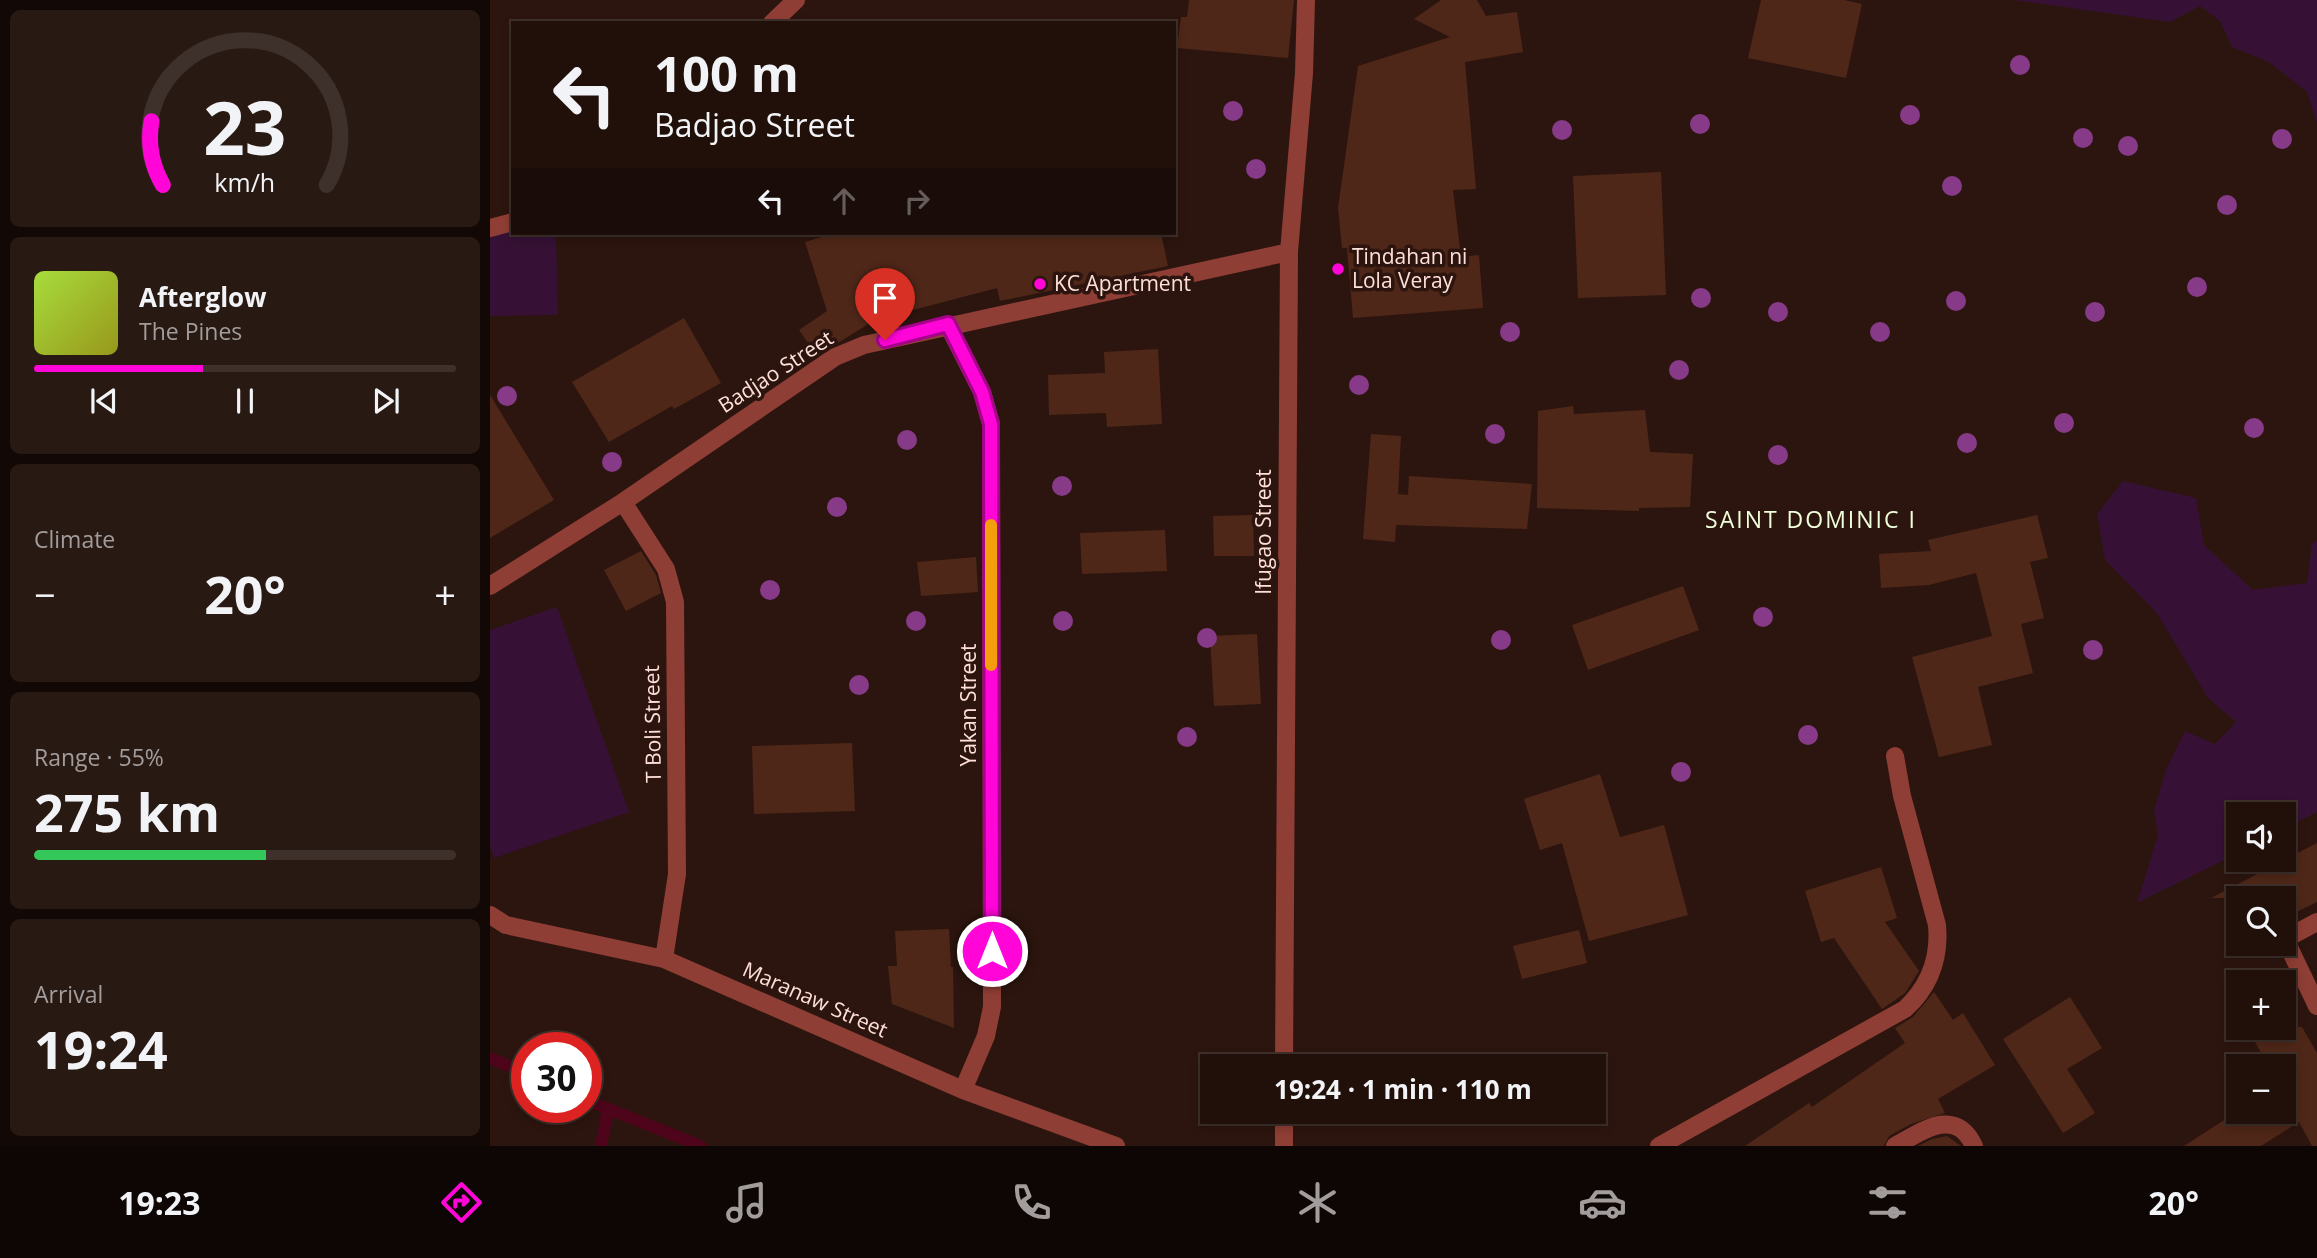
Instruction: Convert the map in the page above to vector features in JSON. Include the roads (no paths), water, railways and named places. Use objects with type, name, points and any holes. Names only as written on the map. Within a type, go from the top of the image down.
[{"type":"street","points":[[774,21],[796,0]]},
{"type":"street","name":"Ifugao Street","points":[[1284,1054],[1289,252],[1304,73],[1306,0]]},
{"type":"street","points":[[490,228],[511,223]]},
{"type":"street","name":"Badjao Street","points":[[490,586],[623,502],[835,357],[864,345],[948,324],[1289,252]]},
{"type":"street","name":"Yakan Street","points":[[948,324],[982,392],[991,424],[992,1007],[986,1036],[963,1090]]},
{"type":"street","name":"T Boli Street","points":[[623,502],[666,569],[675,602],[677,874],[664,959]]},
{"type":"street","points":[[1659,1146],[1905,1009],[1927,983],[1939,946],[1937,925],[1902,796],[1895,756]]},
{"type":"street","name":"Maranaw Street","points":[[490,915],[506,925],[664,959],[963,1090],[1116,1146]]},
{"type":"street","points":[[2296,933],[2317,922]]},
{"type":"street","points":[[2293,956],[2317,1006]]},
{"type":"street","points":[[1284,1124],[1284,1146]]},
{"type":"street","points":[[1895,1146],[1934,1125],[1955,1125],[1971,1140]]},
{"type":"waterway","points":[[490,1058],[511,1067]]},
{"type":"waterway","points":[[602,1106],[701,1146]]},
{"type":"waterway","points":[[601,1146],[608,1110]]},
{"type":"place","name":"Tindahan ni Lola Veray","points":[[1338,269]]},
{"type":"place","name":"KC Apartment","points":[[1040,284]]},
{"type":"district","name":"SAINT DOMINIC I","points":[[1811,520]]}]
